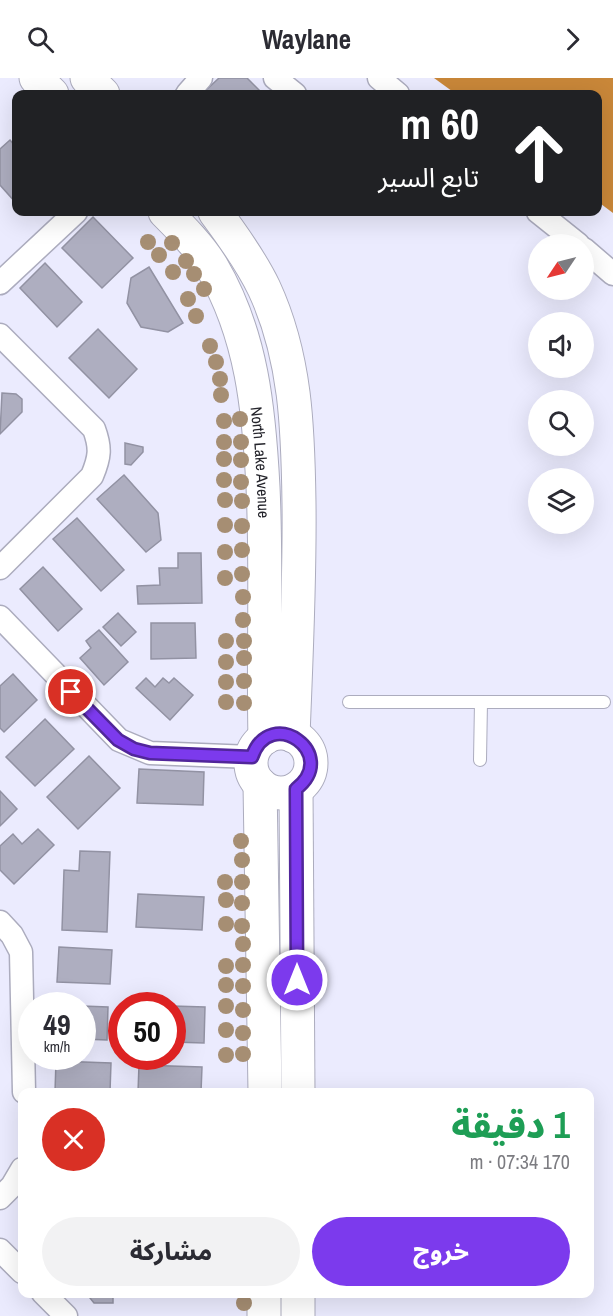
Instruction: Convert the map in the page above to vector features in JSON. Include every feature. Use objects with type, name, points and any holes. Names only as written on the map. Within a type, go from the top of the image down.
[{"type":"main road","points":[[36,78],[48,90]]},
{"type":"main road","points":[[87,78],[99,90]]},
{"type":"main road","name":"North Lake Avenue","points":[[168,216],[211,266],[234,312],[250,359],[259,413],[267,574],[265,1088]]},
{"type":"main road","name":"North Lake Avenue","points":[[218,216],[240,245],[264,288],[278,326],[292,380],[297,419],[300,588],[267,754]]},
{"type":"main road","points":[[306,746],[311,762],[308,778],[296,789],[277,793],[267,754],[306,746]]},
{"type":"main road","points":[[296,789],[298,1088]]},
{"type":"main road","points":[[264,1298],[264,1316]]},
{"type":"main road","points":[[298,1298],[298,1316]]},
{"type":"street","points":[[190,90],[201,78]]},
{"type":"street","points":[[275,78],[290,90]]},
{"type":"street","points":[[379,78],[393,90]]},
{"type":"street","points":[[0,283],[72,216]]},
{"type":"street","points":[[543,216],[566,234]]},
{"type":"street","points":[[594,258],[613,274]]},
{"type":"street","points":[[0,335],[94,429],[101,446],[99,460],[92,476],[0,568]]},
{"type":"street","points":[[0,617],[118,740],[150,753],[267,754]]},
{"type":"street","points":[[0,922],[12,935],[21,952],[24,1088]]},
{"type":"street","points":[[0,1198],[18,1176]]},
{"type":"street","points":[[0,1250],[18,1268]]},
{"type":"street","points":[[48,1298],[66,1316]]},
{"type":"lane","points":[[349,702],[604,702]]},
{"type":"lane","points":[[480,760],[481,702]]},
{"type":"shaded area","points":[[434,78],[613,78],[613,213],[602,205],[602,90],[450,90]]},
{"type":"building","points":[[219,78],[247,78],[259,90],[206,90]]},
{"type":"building","points":[[10,140],[12,142],[12,198],[0,185],[0,149]]},
{"type":"building","points":[[93,217],[133,258],[102,288],[62,248]]},
{"type":"building","points":[[45,263],[82,302],[57,327],[20,288]]},
{"type":"building","points":[[149,267],[183,323],[168,332],[141,327],[127,303],[131,278]]},
{"type":"building","points":[[98,329],[137,369],[109,398],[69,358]]},
{"type":"building","points":[[2,393],[16,394],[22,399],[22,412],[0,434]]},
{"type":"building","points":[[125,443],[143,447],[143,452],[131,465],[125,464]]},
{"type":"building","points":[[124,475],[158,513],[161,540],[146,552],[97,499]]},
{"type":"building","points":[[77,518],[124,570],[101,591],[53,539]]},
{"type":"building","points":[[178,553],[201,553],[202,603],[138,604],[137,586],[160,585],[159,568],[178,568]]},
{"type":"building","points":[[43,567],[82,609],[58,631],[20,589]]},
{"type":"building","points":[[118,613],[136,632],[121,646],[103,627]]},
{"type":"building","points":[[151,623],[195,623],[196,658],[151,659]]},
{"type":"building","points":[[99,630],[128,662],[104,685],[80,658],[91,648],[86,641]]},
{"type":"building","points":[[13,674],[37,700],[4,732],[0,728],[0,686]]},
{"type":"building","points":[[146,678],[155,687],[163,678],[169,683],[174,678],[193,695],[170,720],[136,688]]},
{"type":"building","points":[[45,719],[74,749],[35,786],[6,757]]},
{"type":"building","points":[[89,756],[120,788],[78,829],[47,797]]},
{"type":"building","points":[[139,769],[204,772],[203,805],[137,803]]},
{"type":"building","points":[[0,791],[17,809],[0,826]]},
{"type":"building","points":[[38,829],[54,845],[14,884],[0,870],[0,846],[13,834],[22,844]]},
{"type":"building","points":[[80,851],[110,852],[107,932],[62,930],[64,870],[79,871]]},
{"type":"building","points":[[138,894],[204,897],[202,930],[136,927]]},
{"type":"building","points":[[59,947],[112,950],[110,984],[57,982]]},
{"type":"building","points":[[186,1006],[205,1007],[204,1043],[186,1042]]},
{"type":"building","points":[[96,1007],[108,1007],[107,1040],[96,1040]]},
{"type":"building","points":[[96,1062],[108,1063],[108,1070],[111,1070],[110,1088],[55,1088],[56,1070],[96,1070]]},
{"type":"building","points":[[186,1066],[202,1067],[201,1088],[138,1088],[139,1070],[186,1070]]},
{"type":"building","points":[[90,1298],[113,1298],[113,1303],[94,1303]]},
{"type":"route","points":[[71,692],[118,740],[134,749],[150,753],[252,757],[259,743],[271,735],[278,734],[293,736],[306,746],[311,762],[310,770],[308,778],[296,789],[297,980]]}]
